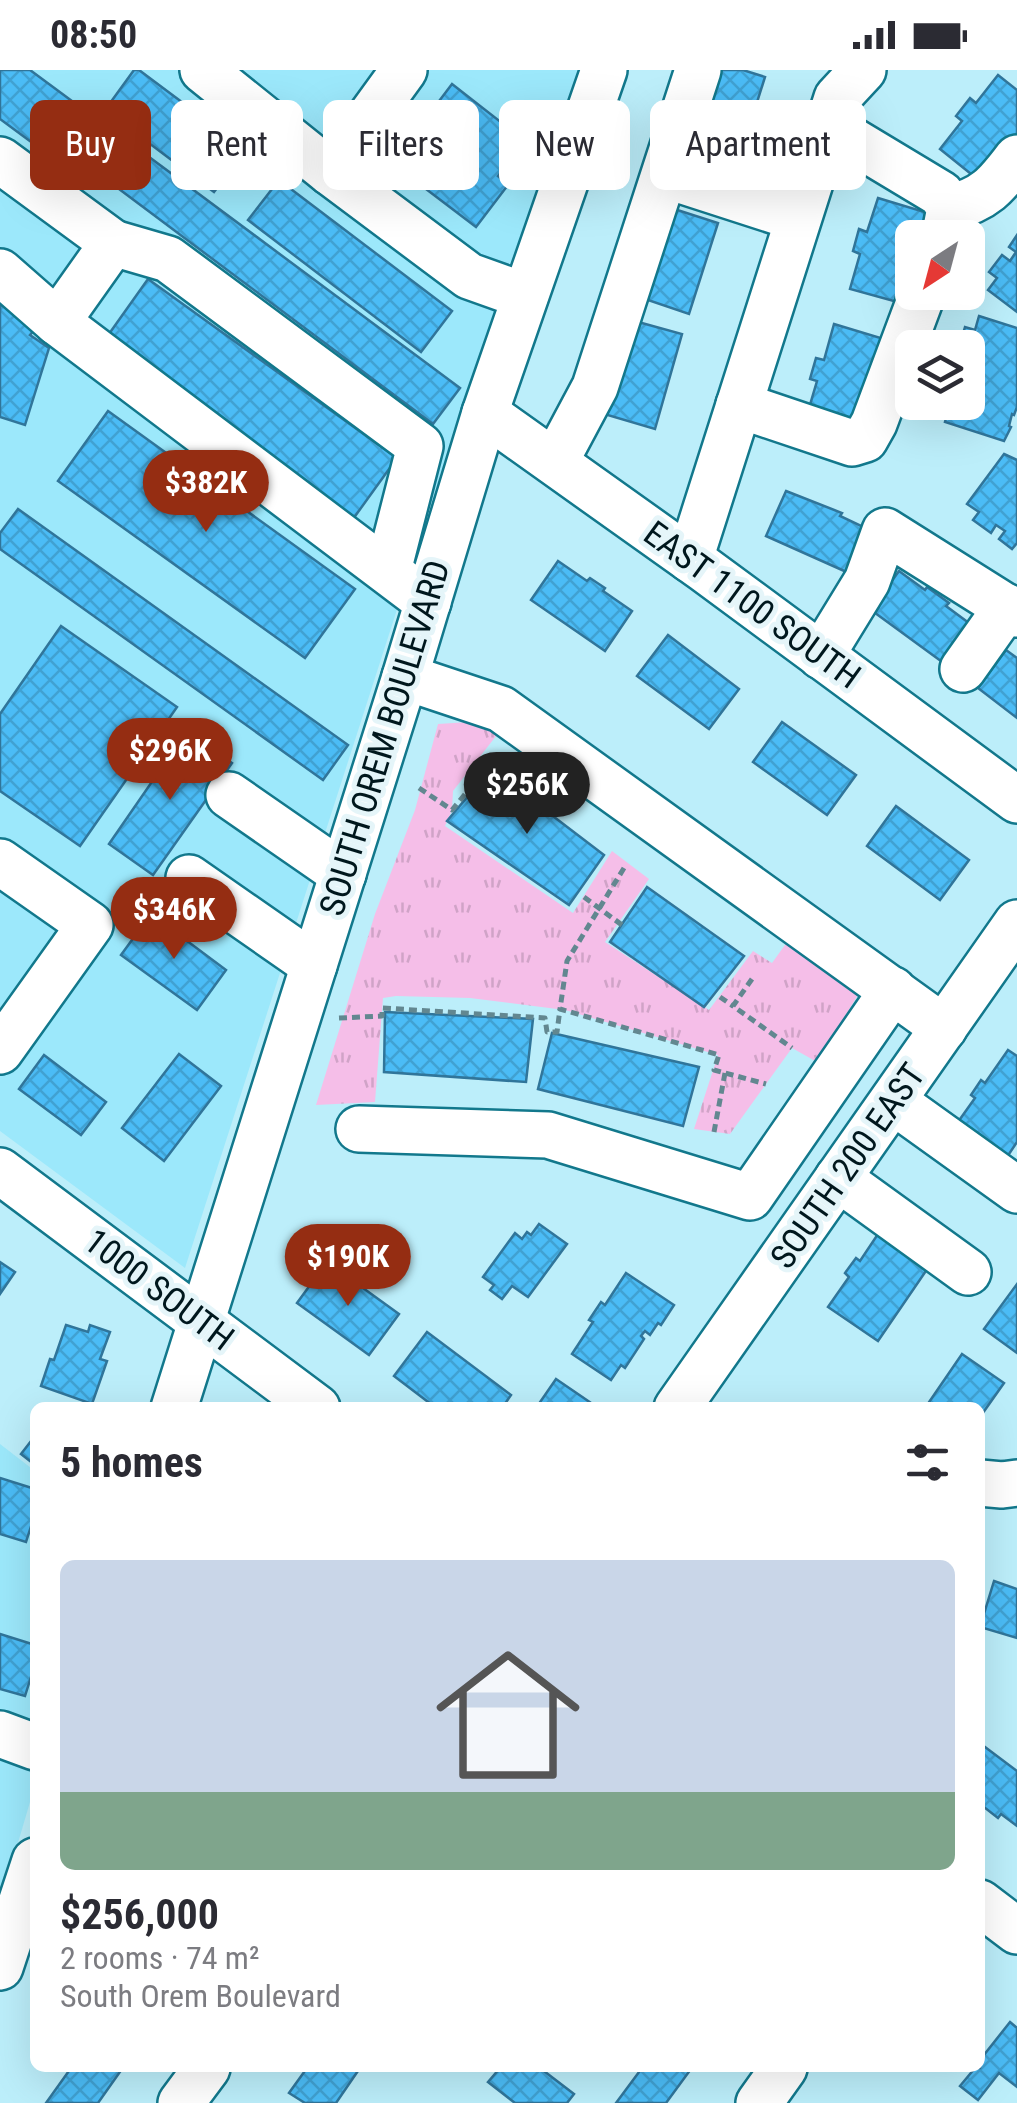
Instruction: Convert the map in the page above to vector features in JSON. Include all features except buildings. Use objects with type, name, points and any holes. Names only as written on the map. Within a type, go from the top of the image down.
[{"type":"street","points":[[382,100],[404,70]]},
{"type":"street","name":"SOUTH OREM BOULEVARD","points":[[176,1402],[486,413],[604,70]]},
{"type":"street","points":[[689,100],[698,70]]},
{"type":"street","points":[[206,71],[323,166]]},
{"type":"street","points":[[836,100],[853,72]]},
{"type":"street","points":[[866,149],[942,194],[946,220]]},
{"type":"street","points":[[950,220],[994,188],[1017,158]]},
{"type":"street","points":[[0,160],[113,242],[168,259],[420,446],[388,571]]},
{"type":"street","points":[[354,190],[469,276],[525,296]]},
{"type":"street","points":[[555,462],[595,387],[660,190]]},
{"type":"street","points":[[709,190],[798,218]]},
{"type":"street","points":[[690,559],[807,190]]},
{"type":"street","points":[[57,322],[113,242]]},
{"type":"street","points":[[0,272],[57,322],[428,602]]},
{"type":"street","points":[[739,405],[852,444],[864,439],[874,423],[916,310]]},
{"type":"street","name":"EAST 1100 SOUTH","points":[[486,413],[1017,800]]},
{"type":"street","points":[[821,656],[867,581],[885,532],[1012,611],[964,669]]},
{"type":"street","points":[[405,677],[501,709],[944,1028]]},
{"type":"street","points":[[229,795],[343,874]]},
{"type":"street","points":[[0,862],[90,925],[0,1051]]},
{"type":"street","points":[[190,878],[314,965]]},
{"type":"street","name":"SOUTH 200 EAST","points":[[682,1402],[1017,923]]},
{"type":"street","points":[[359,1129],[548,1135],[750,1196],[893,990]]},
{"type":"street","points":[[893,1101],[1017,1190]]},
{"type":"street","name":"1000 SOUTH","points":[[0,1171],[309,1402]]},
{"type":"street","points":[[838,1178],[968,1272]]},
{"type":"street","points":[[985,1483],[1017,1482]]},
{"type":"street","points":[[0,1734],[30,1745]]},
{"type":"street","points":[[0,1967],[30,1876]]},
{"type":"street","points":[[985,1907],[1017,1931]]},
{"type":"street","points":[[181,2103],[203,2072]]},
{"type":"street","points":[[759,2103],[781,2072]]},
{"type":"path","points":[[419,788],[452,810],[489,764]]},
{"type":"path","points":[[339,1018],[382,1016],[382,1008],[527,1016],[546,1018],[547,1032],[556,1032],[566,961],[624,868]]},
{"type":"path","points":[[584,897],[622,925]]},
{"type":"path","points":[[733,1006],[752,979]]},
{"type":"path","points":[[720,996],[792,1048]]},
{"type":"path","points":[[560,1009],[719,1055],[714,1070],[766,1084]]},
{"type":"path","points":[[714,1132],[726,1073]]},
{"type":"shaded area","points":[[0,70],[596,70],[584,100],[499,100],[499,190],[548,190],[468,389],[185,1268],[0,1131]]},
{"type":"shaded area","points":[[0,1444],[30,1467],[30,1802],[0,1904]]},
{"type":"green space","points":[[469,722],[500,731],[453,791],[452,810],[445,826],[573,913],[612,851],[649,879],[605,942],[709,1010],[753,951],[772,963],[790,938],[861,990],[817,1062],[792,1048],[730,1134],[694,1129],[718,1055],[565,1010],[470,998],[383,998],[375,1102],[316,1105],[375,914],[415,810],[438,724]]}]
